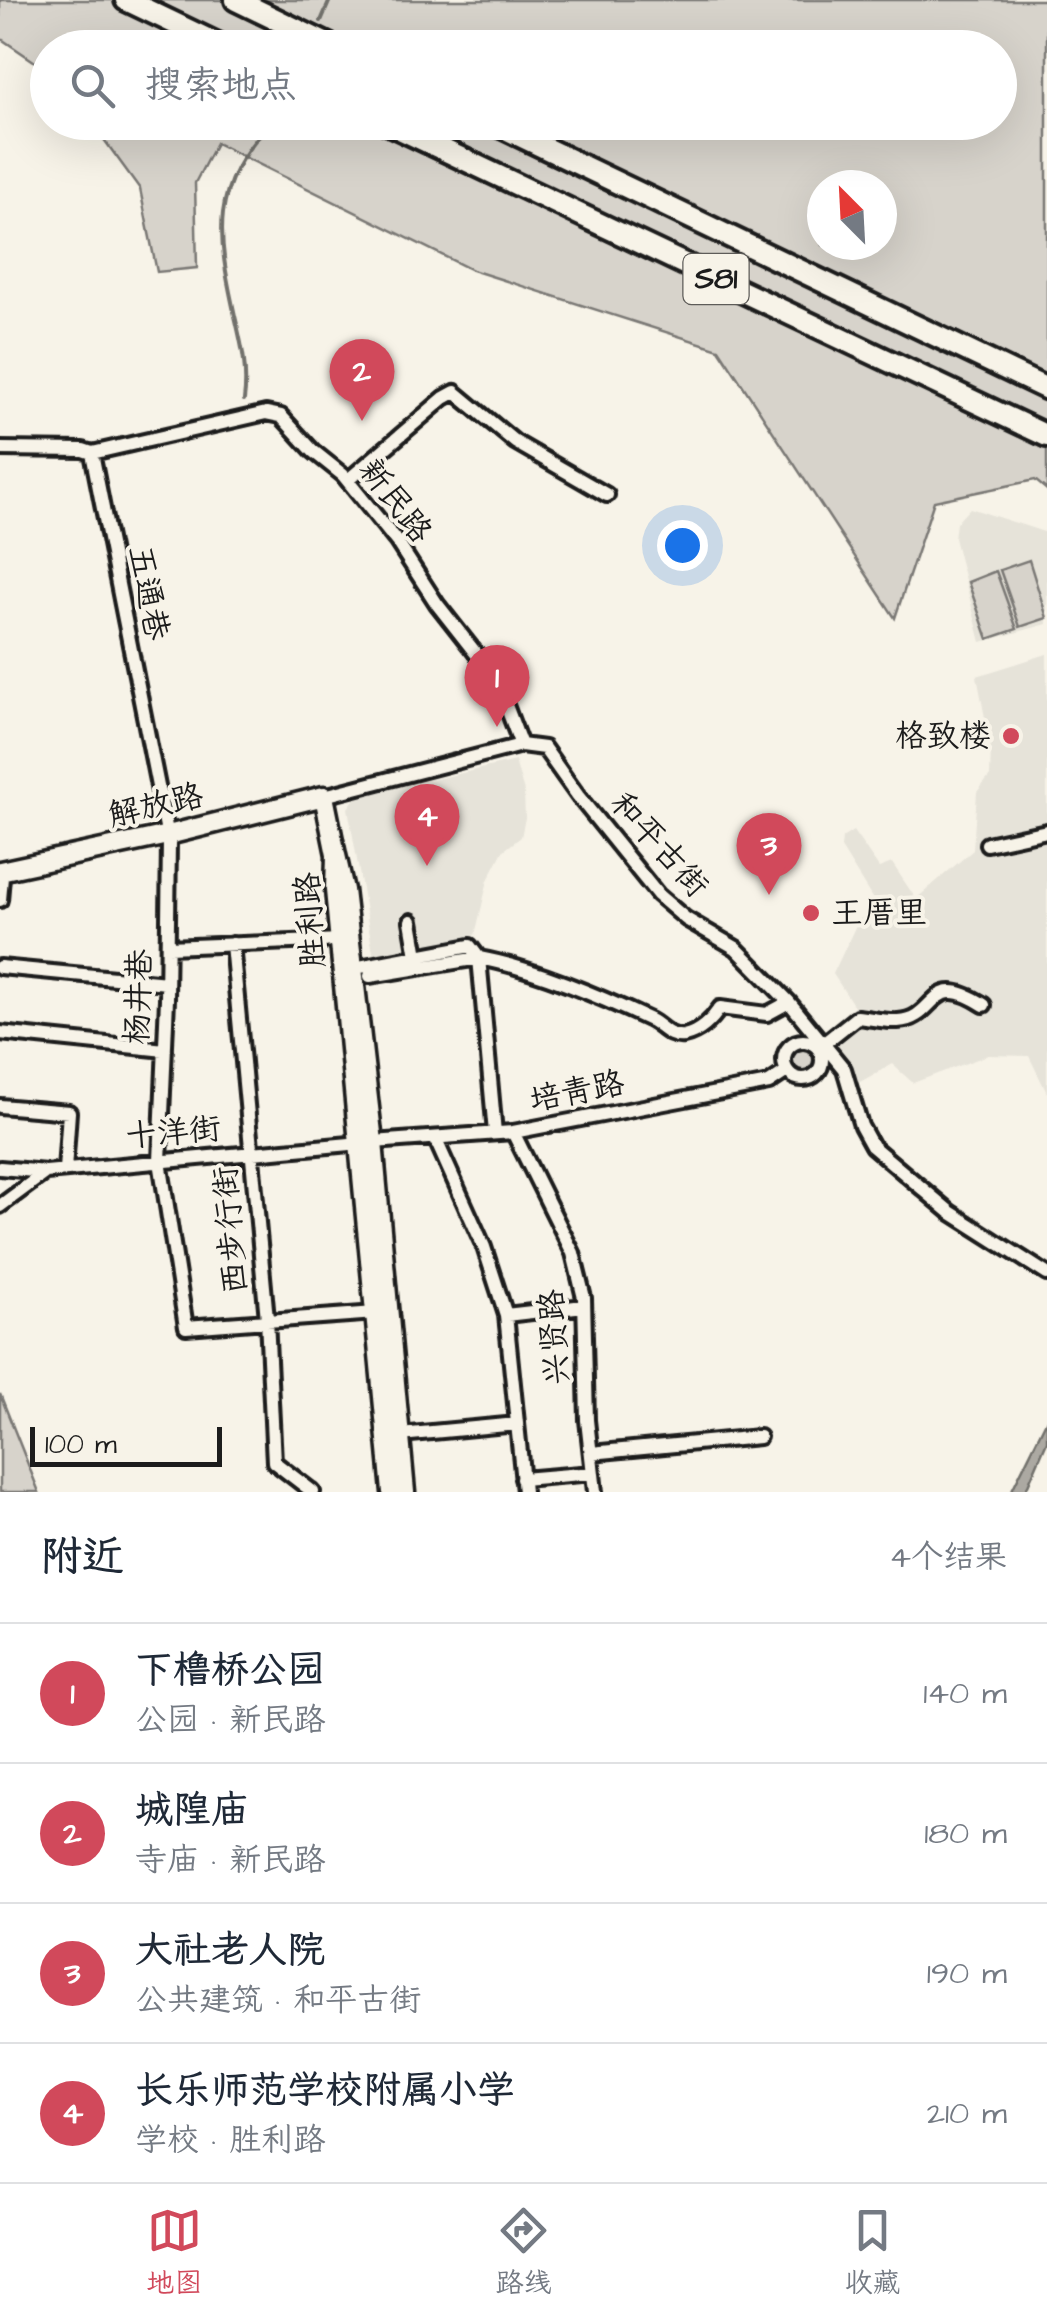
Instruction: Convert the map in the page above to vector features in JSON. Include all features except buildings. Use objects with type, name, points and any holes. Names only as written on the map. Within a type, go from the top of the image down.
[{"type":"highway","points":[[126,0],[188,30]]},
{"type":"highway","points":[[236,0],[298,30]]},
{"type":"highway","name":"S81","points":[[423,140],[1047,436]]},
{"type":"highway","name":"S81","points":[[529,140],[1047,390]]},
{"type":"main road","name":"解放路","points":[[1,874],[324,796]]},
{"type":"main road","points":[[324,796],[336,855]]},
{"type":"main road","name":"胜利路","points":[[336,855],[340,940],[367,1142],[405,1492]]},
{"type":"main road","name":"胜利路","points":[[336,855],[362,972],[376,1313],[392,1492]]},
{"type":"street","points":[[348,480],[455,392],[515,442],[607,495]]},
{"type":"street","name":"新民路","points":[[92,453],[266,412],[282,416],[312,451],[348,480],[397,542],[437,604],[496,680],[521,745]]},
{"type":"street","points":[[0,449],[92,453]]},
{"type":"street","name":"五通巷","points":[[92,453],[168,835]]},
{"type":"street","points":[[324,796],[521,745]]},
{"type":"street","name":"和平古街","points":[[521,745],[544,748],[658,894],[686,919],[736,948],[789,1002],[820,1046],[844,1068],[861,1126],[872,1146],[950,1212],[1047,1274]]},
{"type":"street","points":[[987,844],[1047,830]]},
{"type":"street","name":"杨井巷","points":[[168,835],[168,983],[160,1162],[186,1327],[267,1319]]},
{"type":"street","points":[[0,900],[1,874]]},
{"type":"street","points":[[410,921],[416,956]]},
{"type":"street","points":[[168,947],[340,940]]},
{"type":"street","name":"西步行街","points":[[232,944],[267,1319],[274,1462],[314,1492]]},
{"type":"street","points":[[362,972],[470,946],[479,958],[496,1133]]},
{"type":"street","points":[[362,972],[479,958],[504,963],[655,1022],[668,1035],[685,1036],[710,1022],[720,1008],[767,1014],[789,1002]]},
{"type":"street","points":[[0,968],[168,983]]},
{"type":"street","points":[[820,1046],[856,1017],[901,1022],[949,991],[966,993],[984,1005]]},
{"type":"street","points":[[0,1033],[165,1050]]},
{"type":"street","points":[[802,1040],[820,1046],[821,1066],[814,1075],[797,1078],[787,1072],[783,1060],[791,1044],[802,1040]]},
{"type":"street","name":"培青路","points":[[367,1142],[513,1132],[769,1083],[787,1072]]},
{"type":"street","points":[[0,1106],[68,1112],[65,1170]]},
{"type":"street","name":"兴贤路","points":[[513,1132],[573,1253],[584,1306],[596,1492]]},
{"type":"street","points":[[435,1138],[484,1247],[506,1314],[523,1486],[593,1473]]},
{"type":"street","name":"十洋街","points":[[0,1168],[46,1172],[367,1142]]},
{"type":"street","points":[[0,1206],[46,1172]]},
{"type":"street","points":[[506,1314],[584,1306]]},
{"type":"street","points":[[267,1319],[376,1313]]},
{"type":"street","points":[[400,1434],[517,1424]]},
{"type":"street","points":[[591,1453],[759,1437]]},
{"type":"shaded area","points":[[0,0],[1047,0],[1047,490],[1035,480],[934,501],[895,618],[719,349],[472,270],[216,143],[195,183],[197,268],[157,272],[140,189],[104,140],[1017,140],[1017,30],[30,30],[30,58],[0,38]]},
{"type":"shaded area","points":[[970,508],[1047,533],[1047,624],[981,642],[954,538],[956,523]]},
{"type":"shaded area","points":[[1029,560],[1047,618],[1020,627],[1000,570]]},
{"type":"shaded area","points":[[996,571],[1017,629],[988,639],[968,582]]},
{"type":"shaded area","points":[[1047,654],[1047,1093],[1029,1056],[988,1055],[913,1083],[892,1064],[860,1082],[832,1047],[836,1042],[824,1032],[854,1006],[833,974],[858,921],[877,906],[841,848],[842,838],[853,831],[879,868],[892,863],[916,899],[973,850],[977,792],[990,776],[991,749],[977,676]]},
{"type":"shaded area","points":[[515,761],[524,792],[521,837],[503,851],[488,880],[475,935],[374,958],[348,808],[356,797]]},
{"type":"shaded area","points":[[803,1047],[812,1051],[816,1060],[812,1069],[803,1073],[794,1069],[790,1060],[794,1051]]},
{"type":"shaded area","points":[[0,1394],[39,1492],[0,1492]]},
{"type":"shaded area","points":[[1047,1419],[1047,1441],[1025,1492],[1011,1492]]},
{"type":"waterway","points":[[321,21],[330,0]]},
{"type":"waterway","points":[[244,400],[244,358],[224,260],[223,213],[237,169],[256,140]]},
{"type":"place","name":"城隍庙","points":[[362,421]]},
{"type":"place","name":"下橹桥公园","points":[[497,727]]},
{"type":"place","name":"格致楼","points":[[1011,736]]},
{"type":"place","name":"长乐师范学校附属小学","points":[[427,866]]},
{"type":"place","name":"大社老人院","points":[[769,895]]},
{"type":"place","name":"王厝里","points":[[811,913]]}]
